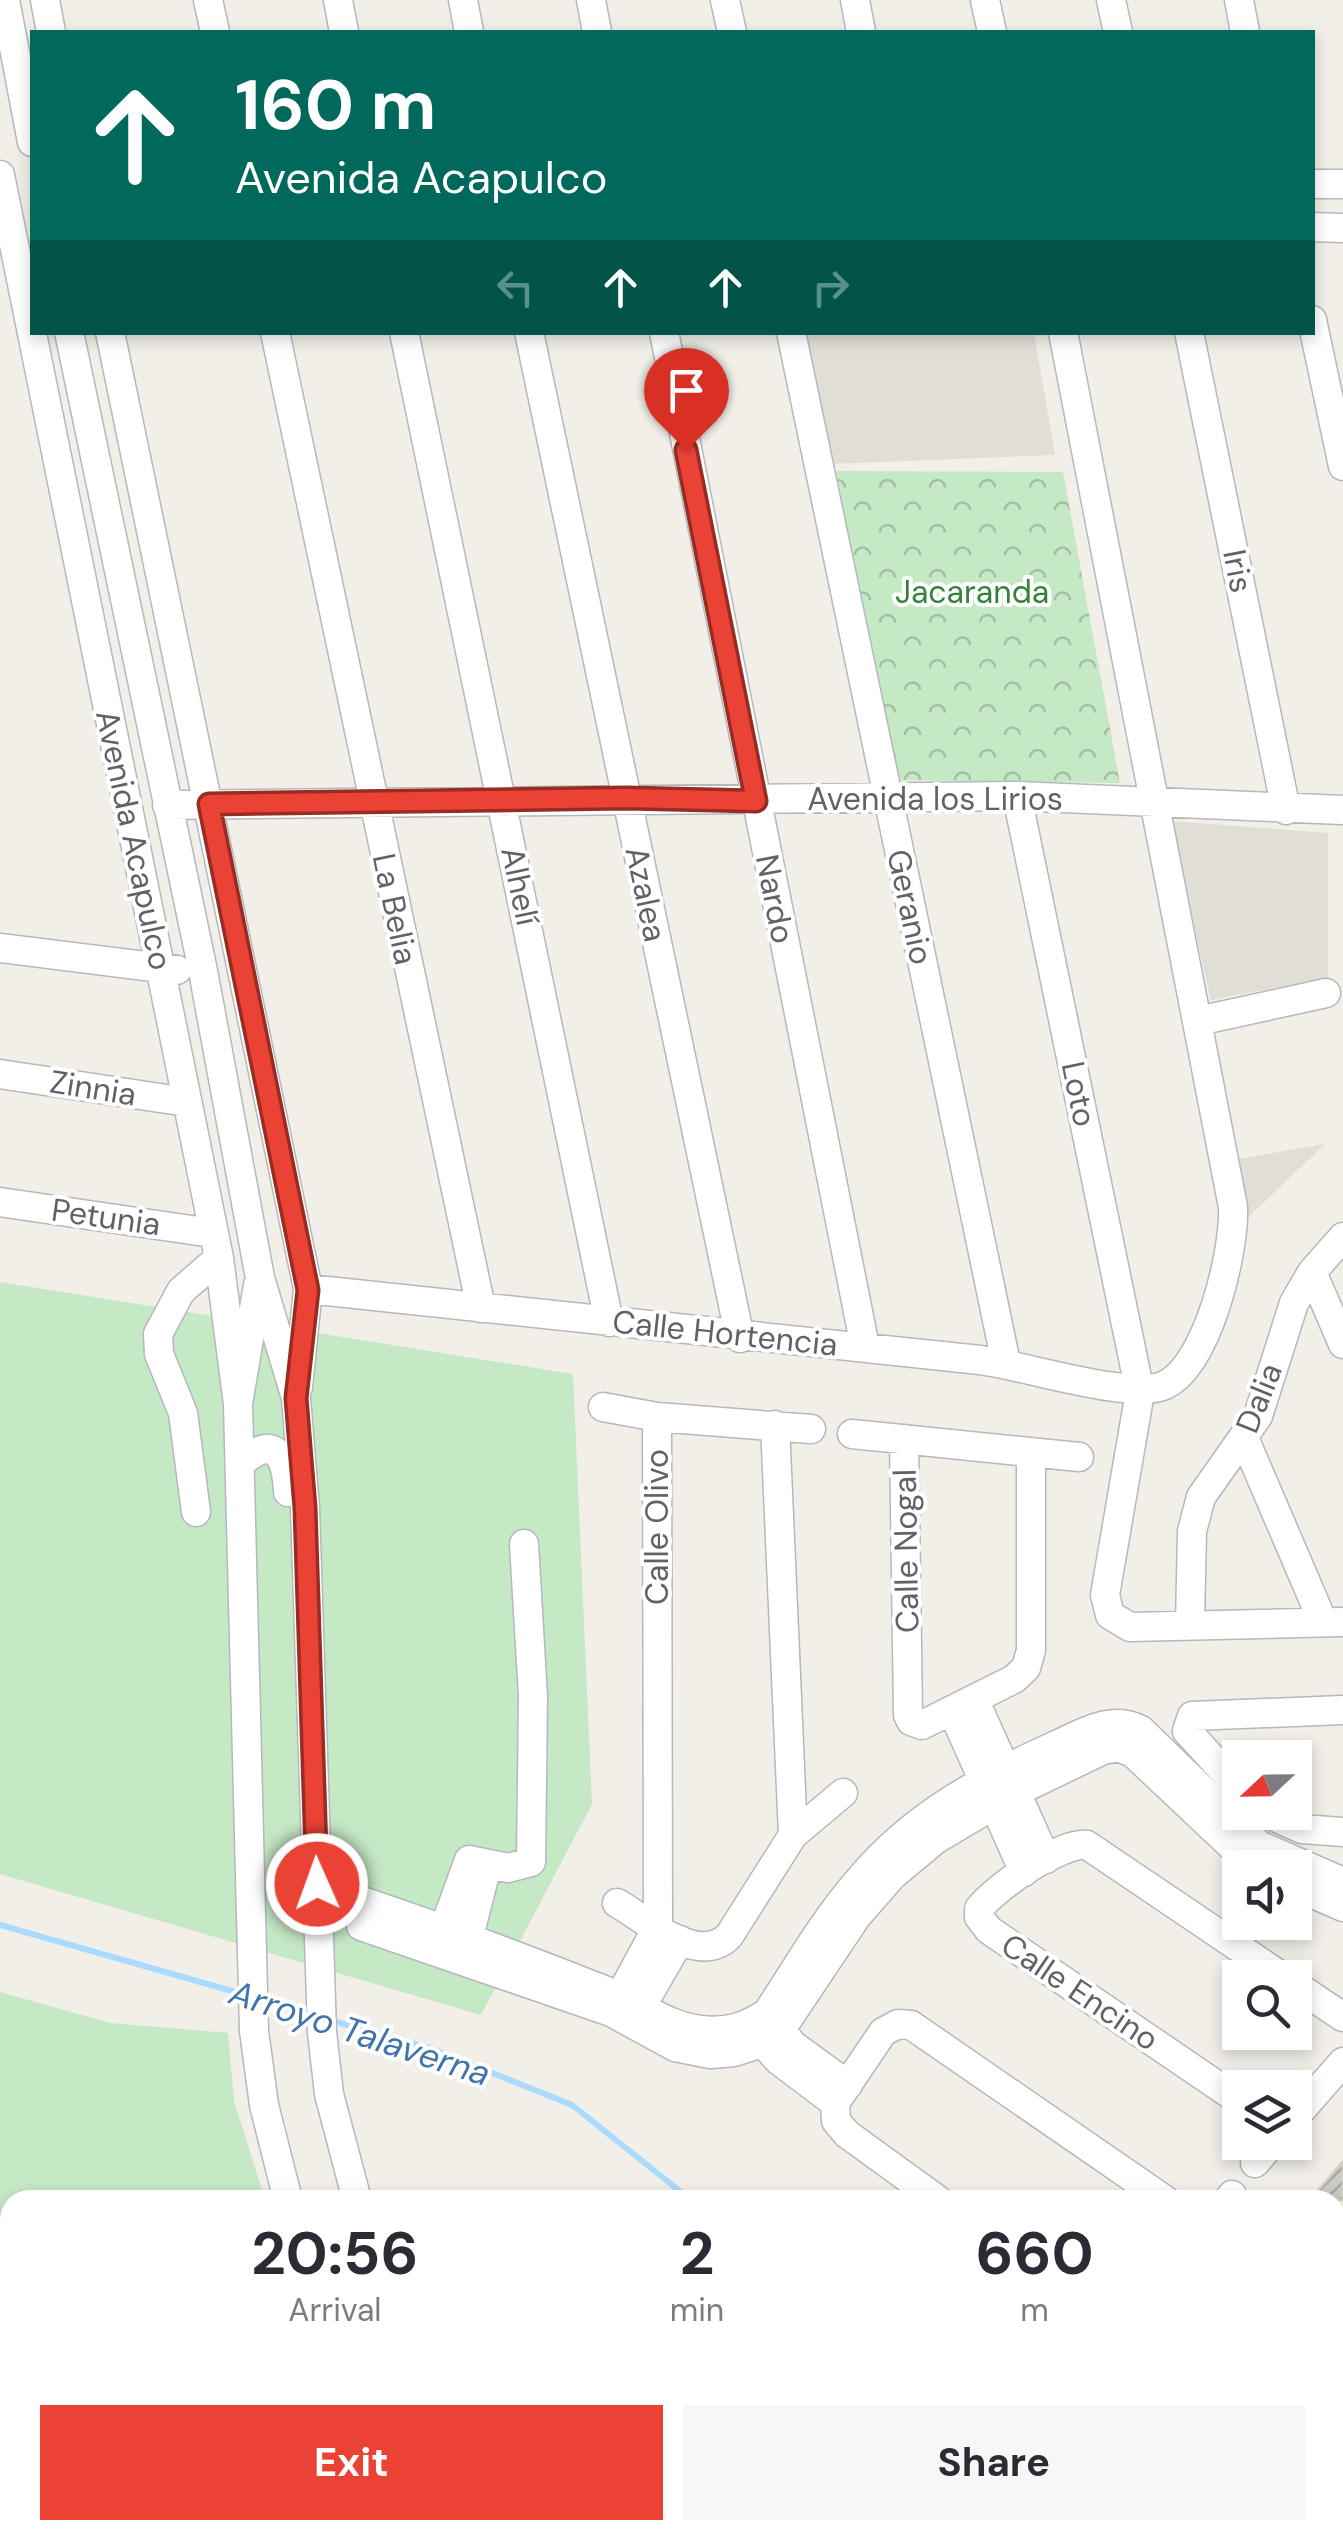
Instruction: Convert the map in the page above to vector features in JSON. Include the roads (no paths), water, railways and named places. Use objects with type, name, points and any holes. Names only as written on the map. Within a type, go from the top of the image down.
[{"type":"street","points":[[5,0],[30,131]]},
{"type":"street","points":[[45,0],[51,30]]},
{"type":"street","points":[[208,0],[215,30]]},
{"type":"street","points":[[338,0],[344,30]]},
{"type":"street","points":[[462,0],[469,30]]},
{"type":"street","points":[[591,0],[597,30]]},
{"type":"street","points":[[726,0],[732,30]]},
{"type":"street","points":[[855,0],[861,30]]},
{"type":"street","points":[[985,0],[992,30]]},
{"type":"street","points":[[1112,0],[1118,30]]},
{"type":"street","points":[[1239,0],[1245,30]]},
{"type":"street","points":[[0,163],[30,158]]},
{"type":"street","name":"Avenida Acapulco","points":[[0,175],[15,233],[17,279],[215,1246],[238,1404]]},
{"type":"street","points":[[1315,184],[1343,184]]},
{"type":"street","points":[[1315,227],[1343,228]]},
{"type":"street","points":[[1315,334],[1343,466]]},
{"type":"street","name":"Avenida Acapulco","points":[[70,335],[203,971],[260,1278]]},
{"type":"street","points":[[111,335],[308,1290],[296,1398],[307,1570],[322,2032],[328,2094],[354,2190]]},
{"type":"street","name":"La Belia","points":[[276,335],[482,1308]]},
{"type":"street","name":"Alhelí","points":[[405,335],[609,1322]]},
{"type":"street","name":"Azalea","points":[[530,335],[740,1338]]},
{"type":"street","name":"Nardo","points":[[665,335],[864,1347]]},
{"type":"street","name":"Geranio","points":[[793,335],[1006,1363]]},
{"type":"street","points":[[1064,335],[1233,1207],[1232,1241],[1191,1364],[1164,1386],[1140,1392],[1107,1575],[1105,1602],[1110,1616],[1130,1627],[1333,1622],[1244,1440]]},
{"type":"street","name":"Iris","points":[[1191,335],[1286,810]]},
{"type":"street","name":"Avenida los Lirios","points":[[167,805],[1017,796],[1343,810]]},
{"type":"street","name":"Loto","points":[[1017,796],[1140,1392]]},
{"type":"street","points":[[0,948],[203,971]]},
{"type":"street","points":[[1198,1021],[1326,993]]},
{"type":"street","name":"Zinnia","points":[[0,1074],[186,1102]]},
{"type":"street","name":"Petunia","points":[[0,1202],[215,1246]]},
{"type":"street","name":"Dalia","points":[[1190,1624],[1195,1515],[1211,1482],[1258,1416],[1294,1303],[1312,1272],[1343,1237]]},
{"type":"street","points":[[196,1512],[183,1413],[160,1354],[158,1334],[181,1291],[215,1246]]},
{"type":"street","points":[[1312,1272],[1343,1344]]},
{"type":"street","points":[[260,1278],[296,1398]]},
{"type":"street","points":[[260,1278],[238,1404],[254,2031],[264,2105],[285,2190]]},
{"type":"street","name":"Calle Hortencia","points":[[308,1290],[1006,1363],[1140,1392]]},
{"type":"street","points":[[603,1407],[657,1417]]},
{"type":"street","name":"Calle Olivo","points":[[626,2010],[669,1933],[657,1417],[812,1429]]},
{"type":"street","points":[[776,1425],[793,1835]]},
{"type":"street","points":[[852,1434],[904,1439]]},
{"type":"street","name":"Calle Nogal","points":[[904,1439],[1031,1454],[1029,1661],[1014,1679],[922,1725],[910,1721],[908,1714],[904,1439]]},
{"type":"street","points":[[240,1464],[259,1450],[279,1454],[286,1468],[289,1528],[307,1570]]},
{"type":"street","points":[[1031,1454],[1078,1456]]},
{"type":"street","points":[[524,1544],[532,1696],[531,1862],[487,1866],[452,1943],[626,2010],[698,2030],[764,2028],[809,2058],[842,2094]]},
{"type":"street","points":[[963,1705],[1035,1866]]},
{"type":"street","points":[[1222,1770],[1190,1736],[1188,1719],[1203,1713],[1343,1710]]},
{"type":"street","points":[[999,1786],[1102,1726],[1131,1725],[1259,1845],[1343,1882]]},
{"type":"street","points":[[764,2028],[860,1877],[924,1819],[999,1786],[1093,1754],[1126,1749],[1235,1850]]},
{"type":"street","points":[[617,1903],[699,1948],[721,1944],[793,1835],[843,1793]]},
{"type":"street","points":[[1312,1830],[1343,1832]]},
{"type":"street","name":"Calle Encino","points":[[1222,2089],[983,1924],[980,1909],[985,1901],[1035,1866],[1070,1846],[1087,1845],[1257,1960]]},
{"type":"street","points":[[1312,1893],[1343,1907]]},
{"type":"street","points":[[1312,1997],[1343,2018]]},
{"type":"street","points":[[924,2190],[846,2134],[836,2122],[842,2094],[884,2032],[898,2024],[911,2025],[1150,2190]]},
{"type":"street","points":[[1312,2098],[1343,2062]]},
{"type":"waterway","name":"Arroyo Talaverna","points":[[0,1925],[246,1995]]},
{"type":"waterway","name":"Arroyo Talaverna","points":[[263,2000],[314,2015]]},
{"type":"waterway","name":"Arroyo Talaverna","points":[[330,2020],[435,2050],[572,2105],[678,2190]]},
{"type":"park label","name":"Jacaranda","points":[[972,592]]}]
